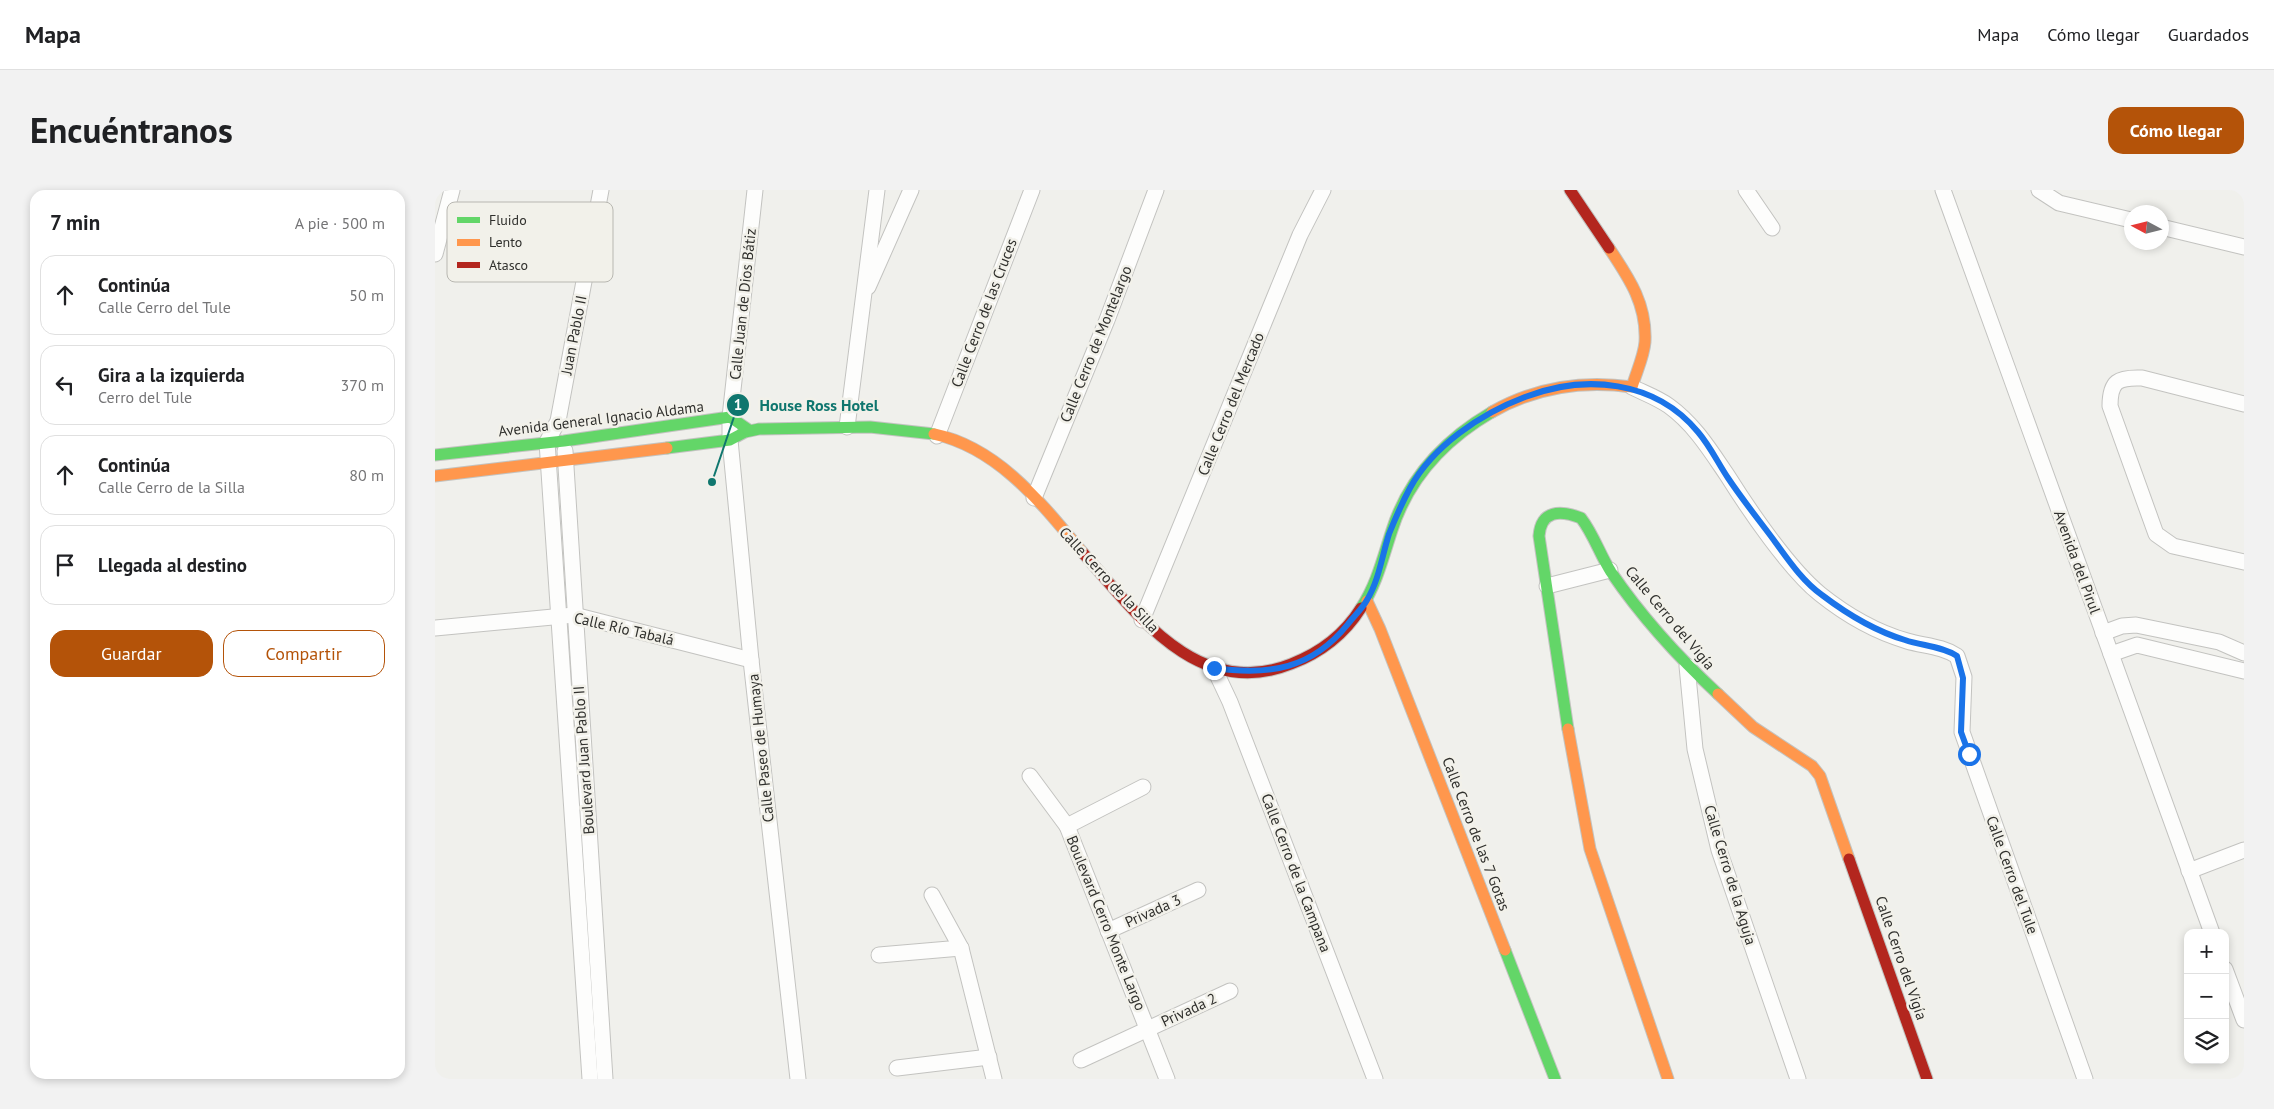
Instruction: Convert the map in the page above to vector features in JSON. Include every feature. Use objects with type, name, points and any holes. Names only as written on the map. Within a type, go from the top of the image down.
[{"type":"street","name":"Calle Juan de Dios Bátiz","points":[[730,417],[755,190]]},
{"type":"street","points":[[847,427],[877,190]]},
{"type":"street","points":[[863,297],[885,254],[911,190]]},
{"type":"street","name":"Calle Cerro de las Cruces","points":[[937,436],[1032,190]]},
{"type":"street","name":"Calle Cerro de Montelargo","points":[[1034,498],[1107,320],[1156,190]]},
{"type":"street","name":"Calle Cerro del Mercado","points":[[1142,620],[1300,235],[1323,190]]},
{"type":"street","points":[[1570,190],[1636,289],[1644,313],[1645,343],[1632,388]]},
{"type":"street","points":[[1746,190],[1772,228]]},
{"type":"street","name":"Avenida del Pirul","points":[[1943,190],[2211,929]]},
{"type":"street","points":[[2039,190],[2059,203],[2124,218]]},
{"type":"street","points":[[435,254],[447,209]]},
{"type":"street","points":[[2169,229],[2244,247]]},
{"type":"street","name":"Juan Pablo II","points":[[547,442],[558,421],[584,282]]},
{"type":"street","points":[[2244,404],[2141,378],[2128,377],[2115,382],[2110,392],[2110,406],[2156,534],[2173,546],[2244,562]]},
{"type":"street","name":"Calle Cerro de la Silla","points":[[749,430],[869,426],[937,436],[975,448],[1003,467],[1034,498],[1142,620],[1185,656],[1214,668],[1242,672],[1265,671],[1304,661],[1336,639],[1367,601],[1377,578],[1390,532],[1411,487],[1435,454],[1472,424],[1524,397],[1567,385],[1603,383],[1632,388]]},
{"type":"street","name":"Calle Cerro del Tule","points":[[1632,388],[1669,405],[1698,432],[1730,481],[1789,561],[1819,594],[1882,632],[1906,641],[1951,652],[1957,656],[1962,667],[1964,689],[1961,732],[2085,1079]]},
{"type":"street","points":[[435,476],[729,440],[749,430],[730,417]]},
{"type":"street","name":"Calle Paseo de Humaya","points":[[730,417],[729,440],[751,660],[798,1079]]},
{"type":"street","name":"Avenida General Ignacio Aldama","points":[[435,454],[564,441],[730,417]]},
{"type":"street","name":"Juan Pablo II","points":[[558,421],[564,441]]},
{"type":"street","name":"Boulevard Juan Pablo II","points":[[564,441],[605,1079]]},
{"type":"street","name":"Boulevard Juan Pablo II","points":[[547,442],[590,1079]]},
{"type":"street","name":"Calle Cerro del Vigía","points":[[1668,1079],[1589,849],[1569,736],[1539,536],[1539,524],[1545,518],[1557,513],[1570,514],[1581,518],[1602,548],[1610,570],[1687,666],[1753,727],[1812,766],[1820,776],[1927,1079]]},
{"type":"street","points":[[1547,586],[1610,570]]},
{"type":"street","name":"Calle Cerro de las 7 Gotas","points":[[1367,601],[1555,1079]]},
{"type":"street","name":"Calle Río Tabalá","points":[[435,628],[575,615],[751,660]]},
{"type":"street","points":[[2103,633],[2122,626],[2136,625],[2219,642],[2244,653]]},
{"type":"street","points":[[2111,654],[2137,645],[2244,671]]},
{"type":"street","name":"Calle Cerro de la Aguja","points":[[1687,666],[1695,749],[1719,850],[1798,1079]]},
{"type":"street","name":"Calle Cerro de la Campana","points":[[1214,668],[1230,702],[1375,1079]]},
{"type":"street","name":"Boulevard Cerro Monte Largo","points":[[1030,776],[1067,826],[1149,1029],[1167,1079]]},
{"type":"street","points":[[1067,826],[1143,787]]},
{"type":"street","points":[[2189,871],[2244,850]]},
{"type":"street","name":"Privada 3","points":[[1108,931],[1198,890]]},
{"type":"street","points":[[932,895],[961,948],[994,1079]]},
{"type":"street","points":[[879,955],[961,948]]},
{"type":"street","points":[[2227,974],[2244,1020]]},
{"type":"street","name":"Privada 2","points":[[1081,1060],[1230,991]]},
{"type":"street","points":[[897,1068],[989,1057]]},
{"type":"traffic: fast","points":[[1361,608],[1375,580],[1399,511],[1418,477],[1444,448],[1492,412]]},
{"type":"traffic: fast","points":[[435,455],[564,441],[730,417],[749,430]]},
{"type":"traffic: fast","points":[[667,448],[730,440],[745,432],[759,429],[870,427],[934,434]]},
{"type":"traffic: fast","points":[[1568,729],[1539,536],[1543,521],[1553,514],[1559,513],[1581,518],[1590,531],[1611,572],[1635,605],[1675,651],[1718,694]]},
{"type":"traffic: fast","points":[[1505,950],[1555,1079]]},
{"type":"traffic: slow","points":[[1492,412],[1509,403],[1542,391],[1595,384],[1632,387],[1642,359],[1645,328],[1640,303],[1630,281],[1609,248]]},
{"type":"traffic: slow","points":[[934,434],[957,441],[979,452],[1018,480],[1083,553]]},
{"type":"traffic: slow","points":[[435,476],[667,448]]},
{"type":"traffic: slow","points":[[1367,601],[1380,629],[1505,950]]},
{"type":"traffic: slow","points":[[1718,694],[1753,727],[1812,766],[1820,776],[1849,859]]},
{"type":"traffic: slow","points":[[1568,729],[1590,849],[1668,1079]]},
{"type":"traffic: jam","points":[[1570,190],[1609,248]]},
{"type":"traffic: jam","points":[[1083,553],[1125,601],[1172,645],[1198,661],[1227,671],[1258,672],[1302,660],[1321,649],[1339,635],[1361,608]]},
{"type":"traffic: jam","points":[[1849,859],[1927,1079]]},
{"type":"place","name":"House Ross Hotel","points":[[712,482]]},
{"type":"route","points":[[1214,668],[1242,672],[1265,671],[1304,661],[1322,650],[1336,639],[1367,601],[1377,578],[1390,532],[1411,487],[1435,454],[1472,424],[1524,397],[1567,385],[1603,383],[1632,388],[1669,405],[1698,432],[1730,481],[1789,561],[1819,594],[1882,632],[1906,641],[1942,649],[1957,656],[1962,667],[1964,689],[1961,732],[1969,754]]}]
